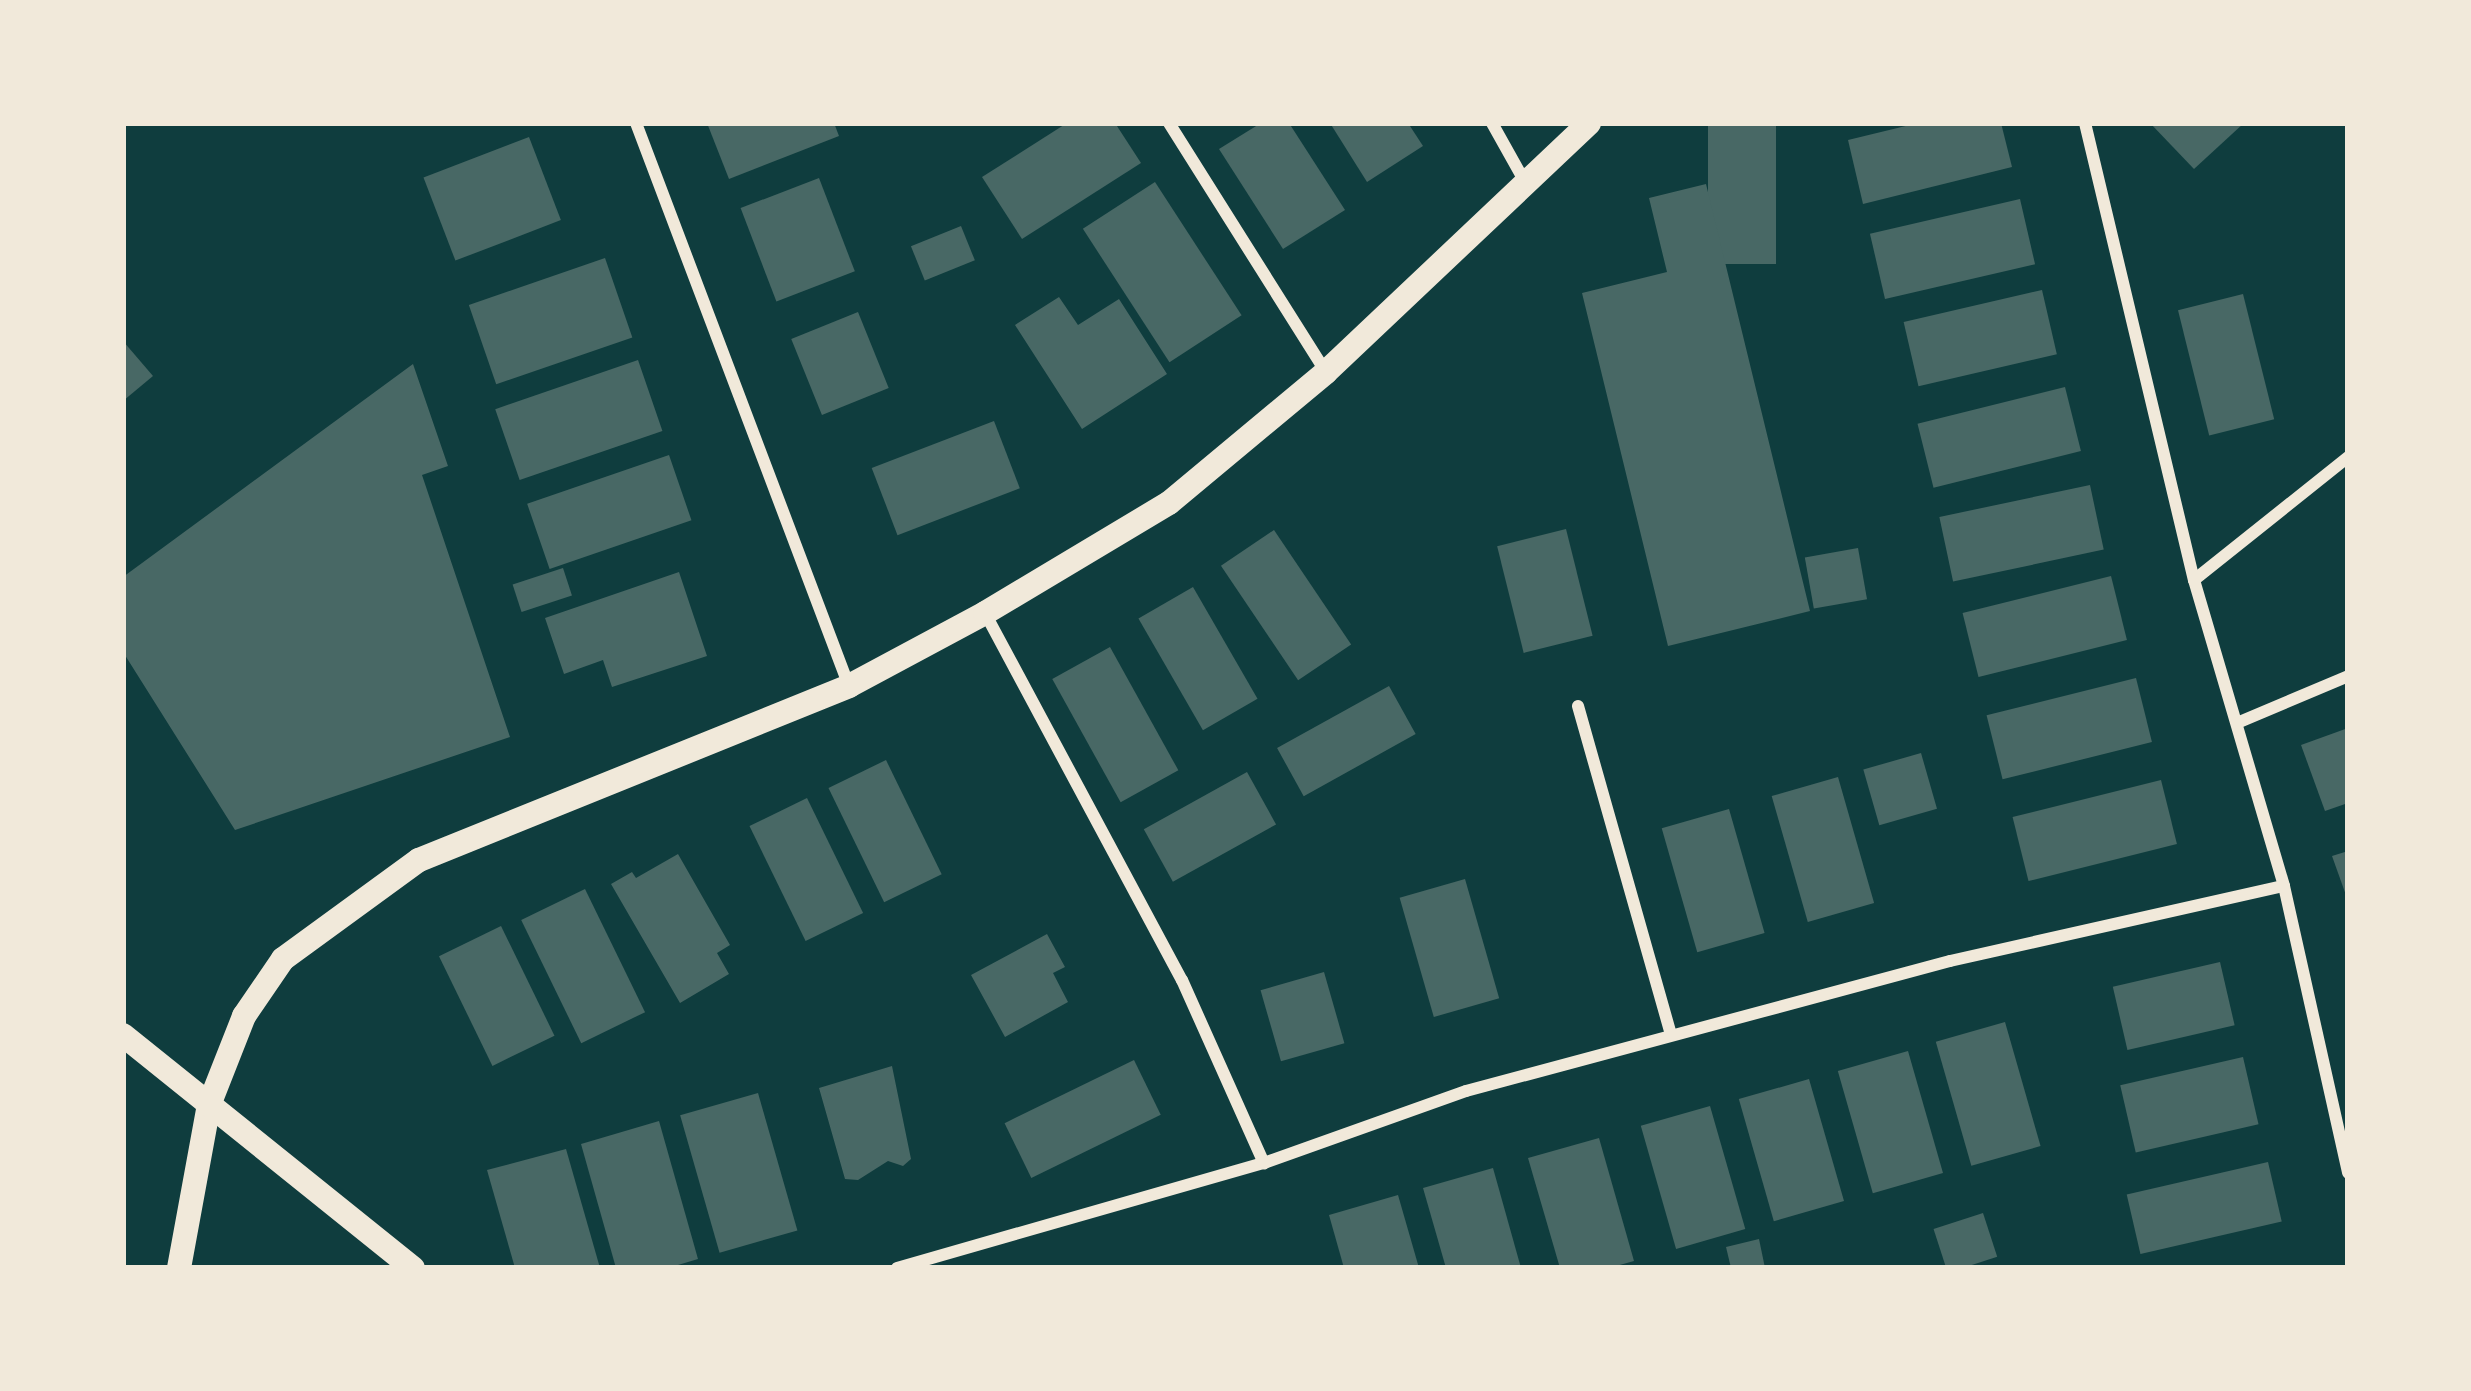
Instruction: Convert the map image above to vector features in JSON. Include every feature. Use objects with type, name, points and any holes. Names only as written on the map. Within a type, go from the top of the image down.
[{"type":"main road","points":[[179,1268],[208,1105],[244,1016],[284,959],[419,860],[849,686],[985,613],[1169,503],[1326,372],[1589,123]]},
{"type":"main road","points":[[123,1035],[413,1268]]},
{"type":"street","points":[[636,123],[849,686]]},
{"type":"street","points":[[1169,123],[1326,372]]},
{"type":"street","points":[[1492,123],[1526,183]]},
{"type":"street","points":[[2086,123],[2194,580],[2284,886],[2348,1173]]},
{"type":"street","points":[[2194,580],[2348,457]]},
{"type":"street","points":[[985,613],[1182,980],[1264,1163]]},
{"type":"street","points":[[2237,723],[2348,676]]},
{"type":"street","points":[[1578,706],[1671,1035]]},
{"type":"street","points":[[897,1268],[1264,1163],[1466,1091],[1949,961],[2284,886]]},
{"type":"building","points":[[707,123],[834,123],[839,136],[729,179]]},
{"type":"building","points":[[1067,123],[1115,123],[1141,163],[1022,239],[982,177]]},
{"type":"building","points":[[1261,123],[1289,123],[1345,210],[1283,249],[1219,149]]},
{"type":"building","points":[[1330,123],[1408,123],[1423,146],[1367,182]]},
{"type":"building","points":[[1708,123],[1776,123],[1776,264],[1708,264]]},
{"type":"building","points":[[1918,123],[2001,123],[2012,167],[1863,204],[1848,140]]},
{"type":"building","points":[[2150,123],[2244,123],[2194,169]]},
{"type":"building","points":[[529,137],[561,220],[455,261],[424,177]]},
{"type":"building","points":[[819,178],[855,271],[776,301],[741,208]]},
{"type":"building","points":[[1155,182],[1242,315],[1169,362],[1083,229]]},
{"type":"building","points":[[1706,184],[1810,611],[1668,646],[1582,293],[1667,272],[1649,198]]},
{"type":"building","points":[[2020,199],[2035,264],[1885,299],[1870,234]]},
{"type":"building","points":[[961,226],[975,260],[925,281],[911,246]]},
{"type":"building","points":[[605,258],[632,337],[496,384],[469,305]]},
{"type":"building","points":[[2042,290],[2057,354],[1918,386],[1904,322]]},
{"type":"building","points":[[2243,294],[2274,419],[2209,435],[2178,310]]},
{"type":"building","points":[[1059,297],[1078,325],[1119,299],[1167,374],[1082,429],[1015,325]]},
{"type":"building","points":[[858,312],[889,388],[822,415],[791,339]]},
{"type":"building","points":[[123,341],[153,376],[123,401]]},
{"type":"building","points":[[638,360],[662,431],[520,480],[495,409]]},
{"type":"building","points":[[413,364],[448,466],[422,475],[510,737],[235,830],[123,652],[123,577]]},
{"type":"building","points":[[2065,387],[2081,451],[1933,488],[1918,424]]},
{"type":"building","points":[[994,421],[1020,488],[898,535],[872,468]]},
{"type":"building","points":[[669,455],[691,520],[550,569],[527,504]]},
{"type":"building","points":[[2090,485],[2104,550],[1953,582],[1939,517]]},
{"type":"building","points":[[1566,529],[1593,636],[1524,653],[1497,546]]},
{"type":"building","points":[[1274,530],[1351,644],[1298,680],[1221,566]]},
{"type":"building","points":[[1858,548],[1867,599],[1814,609],[1805,557]]},
{"type":"building","points":[[563,568],[572,596],[522,612],[513,584]]},
{"type":"building","points":[[679,572],[707,656],[612,687],[603,660],[564,674],[545,618]]},
{"type":"building","points":[[2111,576],[2127,640],[1979,677],[1963,613]]},
{"type":"building","points":[[1193,587],[1258,699],[1203,730],[1138,618]]},
{"type":"building","points":[[1110,647],[1178,770],[1121,802],[1052,679]]},
{"type":"building","points":[[2136,678],[2152,742],[2003,779],[1987,715]]},
{"type":"building","points":[[1389,686],[1416,734],[1304,796],[1277,748]]},
{"type":"building","points":[[2348,728],[2348,803],[2325,811],[2301,745]]},
{"type":"building","points":[[1921,753],[1937,809],[1879,825],[1863,770]]},
{"type":"building","points":[[886,760],[942,874],[884,902],[828,788]]},
{"type":"building","points":[[1247,772],[1276,824],[1173,882],[1144,829]]},
{"type":"building","points":[[1838,777],[1874,903],[1808,922],[1772,796]]},
{"type":"building","points":[[2161,780],[2177,844],[2029,881],[2013,817]]},
{"type":"building","points":[[807,798],[863,913],[806,941],[749,826]]},
{"type":"building","points":[[1729,809],[1765,933],[1697,952],[1662,828]]},
{"type":"building","points":[[2348,851],[2348,898],[2347,898],[2332,856]]},
{"type":"building","points":[[678,854],[730,945],[717,953],[729,974],[680,1003],[611,884],[632,872],[636,878]]},
{"type":"building","points":[[1465,879],[1499,998],[1434,1017],[1400,898]]},
{"type":"building","points":[[585,889],[645,1012],[581,1043],[521,920]]},
{"type":"building","points":[[501,926],[554,1036],[492,1066],[439,956]]},
{"type":"building","points":[[1047,934],[1065,967],[1053,973],[1068,1002],[1005,1037],[971,975]]},
{"type":"building","points":[[2220,962],[2235,1025],[2127,1050],[2113,987]]},
{"type":"building","points":[[1324,972],[1344,1043],[1281,1061],[1261,990]]},
{"type":"building","points":[[2005,1022],[2041,1146],[1971,1166],[1936,1042]]},
{"type":"building","points":[[1908,1051],[1943,1173],[1873,1193],[1838,1071]]},
{"type":"building","points":[[2243,1057],[2259,1124],[2136,1153],[2120,1085]]},
{"type":"building","points":[[1134,1060],[1161,1115],[1031,1178],[1005,1123]]},
{"type":"building","points":[[892,1066],[911,1159],[903,1166],[888,1161],[858,1180],[845,1179],[819,1088]]},
{"type":"building","points":[[1809,1079],[1844,1201],[1774,1221],[1739,1099]]},
{"type":"building","points":[[758,1093],[797,1230],[720,1253],[680,1115]]},
{"type":"building","points":[[1710,1106],[1745,1229],[1676,1249],[1641,1126]]},
{"type":"building","points":[[659,1121],[698,1259],[668,1268],[616,1268],[581,1144]]},
{"type":"building","points":[[1599,1138],[1634,1261],[1609,1268],[1560,1268],[1528,1158]]},
{"type":"building","points":[[566,1149],[600,1268],[515,1268],[487,1170]]},
{"type":"building","points":[[2268,1162],[2282,1221],[2140,1254],[2127,1195]]},
{"type":"building","points":[[1493,1168],[1521,1268],[1446,1268],[1423,1188]]},
{"type":"building","points":[[1398,1195],[1419,1268],[1344,1268],[1329,1215]]},
{"type":"building","points":[[1983,1213],[1997,1257],[1946,1268],[1934,1229]]},
{"type":"building","points":[[1759,1239],[1765,1268],[1731,1268],[1726,1247]]}]
